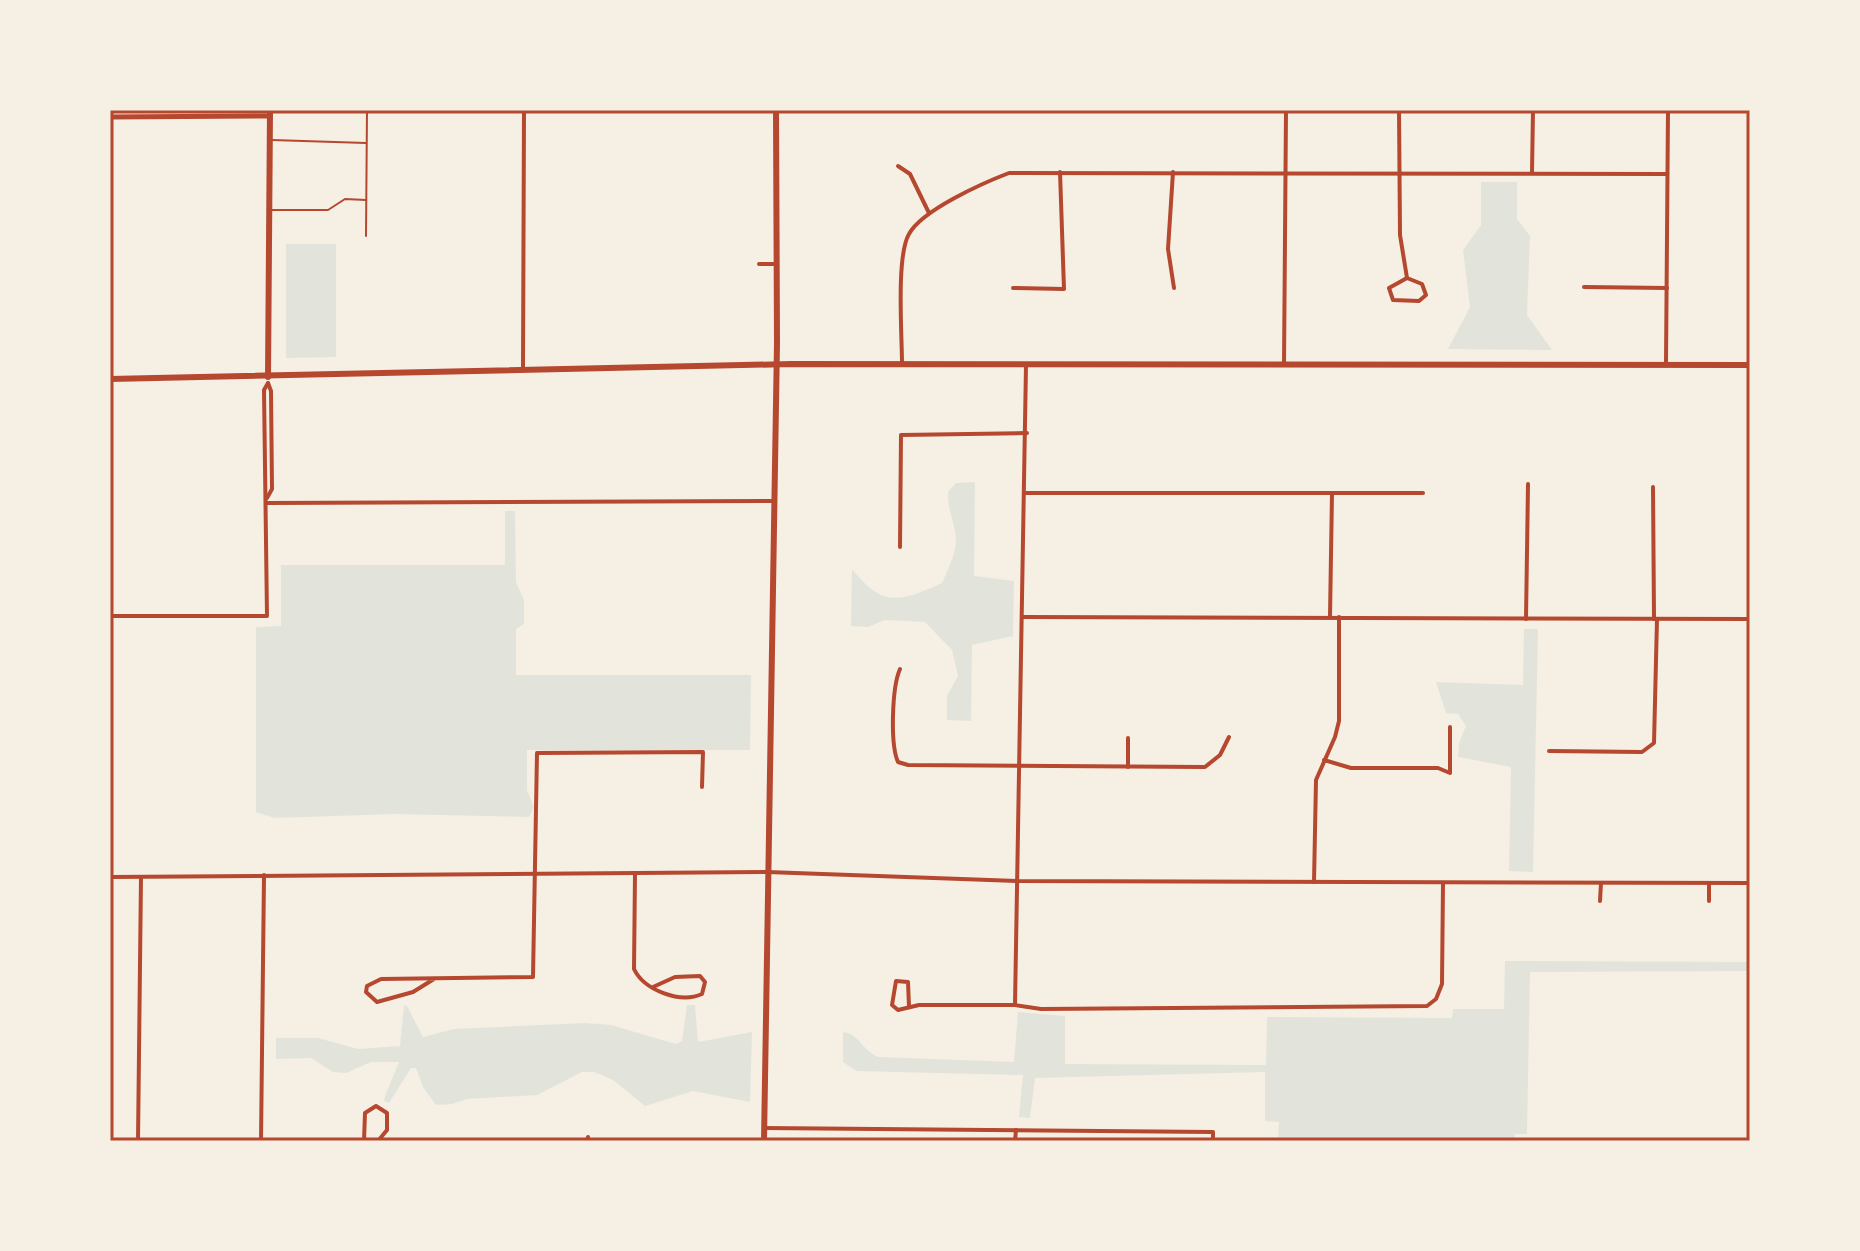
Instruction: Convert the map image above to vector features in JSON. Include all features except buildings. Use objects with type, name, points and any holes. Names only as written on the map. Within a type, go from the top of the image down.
[{"type":"main road","points":[[764,1141],[776,364],[776,110]]},
{"type":"main road","points":[[268,380],[270,113]]},
{"type":"main road","points":[[110,379],[268,380],[523,369],[776,364],[1750,365]]},
{"type":"street","points":[[523,369],[524,110]]},
{"type":"street","points":[[1284,365],[1286,110]]},
{"type":"street","points":[[1399,110],[1400,235],[1407,278]]},
{"type":"street","points":[[1532,172],[1533,110]]},
{"type":"street","points":[[1666,365],[1668,110]]},
{"type":"street","points":[[110,117],[270,113]]},
{"type":"street","points":[[898,166],[910,174],[929,213]]},
{"type":"street","points":[[1013,288],[1064,289],[1060,172]]},
{"type":"street","points":[[1173,172],[1168,249],[1174,288]]},
{"type":"street","points":[[902,364],[903,253],[911,229],[929,213],[1009,173],[1667,174]]},
{"type":"street","points":[[759,264],[777,264]]},
{"type":"street","points":[[1407,278],[1422,284],[1426,295],[1419,301],[1393,300],[1389,288],[1407,278]]},
{"type":"street","points":[[1584,287],[1667,288]]},
{"type":"street","points":[[1015,1005],[1026,365]]},
{"type":"street","points":[[110,616],[267,616],[264,390],[268,380]]},
{"type":"street","points":[[900,547],[901,435],[1027,433]]},
{"type":"street","points":[[1526,619],[1528,484]]},
{"type":"street","points":[[1549,751],[1642,752],[1654,743],[1657,735],[1653,487]]},
{"type":"street","points":[[1026,493],[1423,493]]},
{"type":"street","points":[[1330,617],[1332,493]]},
{"type":"street","points":[[267,501],[773,501]]},
{"type":"street","points":[[1023,617],[1098,621],[1330,617],[1750,619]]},
{"type":"street","points":[[1314,882],[1315,788],[1338,727],[1339,617]]},
{"type":"street","points":[[900,669],[896,683],[894,744],[898,762],[912,766],[1205,767],[1220,755],[1229,737]]},
{"type":"street","points":[[1324,760],[1345,767],[1438,768],[1450,773],[1450,727]]},
{"type":"street","points":[[1128,738],[1128,767]]},
{"type":"street","points":[[434,979],[413,992],[384,1001],[370,999],[366,992],[367,986],[381,979],[533,977],[538,874],[537,753],[703,752],[702,787]]},
{"type":"street","points":[[110,877],[767,872],[1017,881],[1750,883]]},
{"type":"street","points":[[635,873],[634,969],[639,979],[653,987],[691,998],[702,994],[705,982],[700,976],[687,975],[653,987]]},
{"type":"street","points":[[261,1141],[264,875]]},
{"type":"street","points":[[138,1141],[141,877]]},
{"type":"street","points":[[909,1007],[908,982],[896,981],[892,987],[893,1009],[1015,1005],[1041,1009],[1412,1007],[1434,1002],[1442,984],[1443,883]]},
{"type":"street","points":[[1600,901],[1601,883]]},
{"type":"street","points":[[1709,883],[1709,901]]},
{"type":"street","points":[[364,1141],[365,1113],[376,1106],[387,1113],[387,1130],[378,1141]]},
{"type":"street","points":[[764,1128],[1213,1132],[1213,1141]]},
{"type":"street","points":[[888,1141],[889,1130]]},
{"type":"street","points":[[1015,1141],[1016,1130]]},
{"type":"lane","points":[[366,236],[367,110]]},
{"type":"lane","points":[[270,140],[367,143]]},
{"type":"lane","points":[[270,210],[328,210],[345,199],[367,200]]},
{"type":"shaded area","points":[[1481,182],[1517,182],[1517,219],[1530,236],[1527,315],[1552,350],[1448,349],[1470,307],[1463,250],[1481,225]]},
{"type":"shaded area","points":[[286,244],[336,244],[336,357],[286,358]]},
{"type":"shaded area","points":[[975,482],[974,576],[1014,581],[1013,636],[972,645],[971,721],[947,720],[947,696],[958,676],[952,650],[925,622],[885,620],[868,627],[851,626],[852,569],[873,590],[893,598],[915,594],[942,583],[956,544],[948,492],[956,483]]},
{"type":"shaded area","points":[[505,511],[515,511],[516,582],[524,600],[524,624],[516,629],[516,675],[751,675],[750,750],[527,750],[527,790],[534,807],[529,817],[394,814],[275,818],[256,812],[256,627],[281,626],[281,565],[505,565]]},
{"type":"shaded area","points":[[1524,629],[1538,629],[1533,872],[1509,871],[1511,767],[1458,757],[1459,743],[1466,726],[1458,714],[1446,713],[1436,682],[1523,685]]},
{"type":"shaded area","points":[[1505,961],[1750,962],[1750,971],[1530,972],[1527,1134],[1515,1134],[1514,1141],[1278,1141],[1279,1122],[1265,1121],[1265,1072],[1035,1078],[1030,1118],[1019,1117],[1023,1075],[856,1071],[843,1062],[843,1032],[854,1036],[879,1057],[1014,1062],[1018,1012],[1065,1016],[1065,1064],[1266,1065],[1267,1017],[1452,1018],[1453,1009],[1504,1009]]},
{"type":"shaded area","points":[[404,1005],[423,1037],[454,1029],[585,1023],[611,1025],[676,1044],[682,1041],[687,1005],[695,1005],[698,1042],[752,1032],[750,1102],[693,1091],[645,1106],[613,1080],[594,1072],[582,1072],[537,1095],[467,1099],[436,1105],[423,1087],[416,1068],[411,1068],[389,1103],[384,1101],[385,1096],[399,1062],[371,1062],[346,1073],[333,1072],[311,1058],[276,1059],[276,1038],[318,1038],[358,1049],[400,1046]]}]
